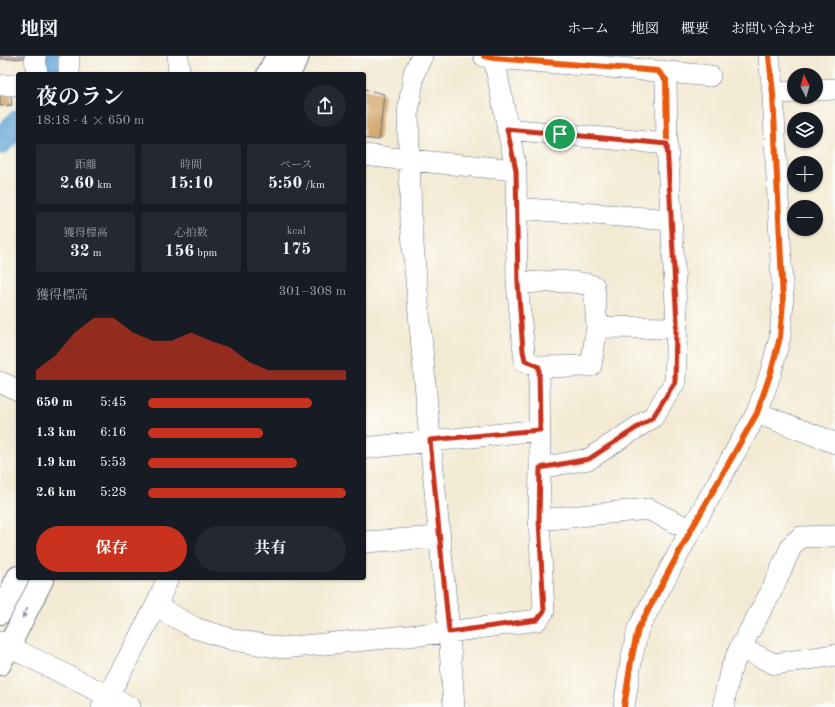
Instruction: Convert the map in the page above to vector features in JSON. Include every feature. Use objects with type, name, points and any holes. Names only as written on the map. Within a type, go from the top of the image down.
[{"type":"highway","points":[[269,72],[277,56]]},
{"type":"highway","points":[[290,72],[298,56]]},
{"type":"highway","points":[[0,614],[17,580]]},
{"type":"highway","points":[[3,650],[42,580]]},
{"type":"street","points":[[35,56],[37,72]]},
{"type":"street","points":[[178,56],[179,72]]},
{"type":"street","points":[[422,56],[414,73],[408,113],[409,160],[412,221],[430,440],[449,632],[454,707]]},
{"type":"street","points":[[624,707],[631,661],[638,629],[691,530],[757,413],[771,372],[780,337],[783,302],[769,56]]},
{"type":"street","points":[[518,283],[583,283],[594,286],[597,327],[591,366],[539,367],[525,360],[518,283],[516,170],[489,57],[710,76]]},
{"type":"street","points":[[540,468],[589,459],[653,417],[675,382],[677,323],[667,144],[666,80],[658,71]]},
{"type":"street","points":[[0,85],[16,84]]},
{"type":"street","points":[[823,90],[835,89]]},
{"type":"street","points":[[772,94],[787,93]]},
{"type":"street","points":[[507,129],[667,144]]},
{"type":"street","points":[[366,155],[516,170]]},
{"type":"street","points":[[516,208],[671,220]]},
{"type":"street","points":[[597,327],[676,328]]},
{"type":"street","points":[[156,606],[195,628],[234,640],[282,648],[449,632],[537,620],[544,611],[539,520],[539,367]]},
{"type":"street","points":[[0,382],[16,389]]},
{"type":"street","points":[[757,413],[835,443]]},
{"type":"street","points":[[366,448],[430,440],[540,430]]},
{"type":"street","points":[[539,520],[648,509],[691,530]]},
{"type":"street","points":[[724,707],[730,672],[740,648],[771,592],[792,545],[801,537],[835,536]]},
{"type":"street","points":[[366,542],[440,537]]},
{"type":"street","points":[[105,701],[156,606],[167,580]]},
{"type":"street","points":[[740,648],[775,664],[835,655]]},
{"type":"street","points":[[3,650],[105,701],[130,707]]},
{"type":"building","points":[[0,56],[24,56],[24,58],[0,59]]},
{"type":"building","points":[[10,87],[12,105],[0,106],[0,88]]},
{"type":"building","points":[[366,90],[384,94],[379,140],[366,138]]},
{"type":"waterway","points":[[52,72],[57,56]]},
{"type":"waterway","points":[[0,142],[16,125]]},
{"type":"cycle path","points":[[484,56],[658,71],[666,80],[667,144],[677,323],[675,382],[653,417],[589,459],[540,468]]},
{"type":"cycle path","points":[[624,707],[631,661],[638,629],[691,530],[757,413],[771,372],[780,337],[783,302],[773,94],[769,56]]},
{"type":"route","points":[[507,129],[560,134],[667,144],[677,323],[675,382],[653,417],[589,459],[540,468],[539,520],[544,611],[537,620],[449,632],[430,440],[540,430],[539,367],[525,360],[523,351],[518,283],[516,170],[507,129]]}]
